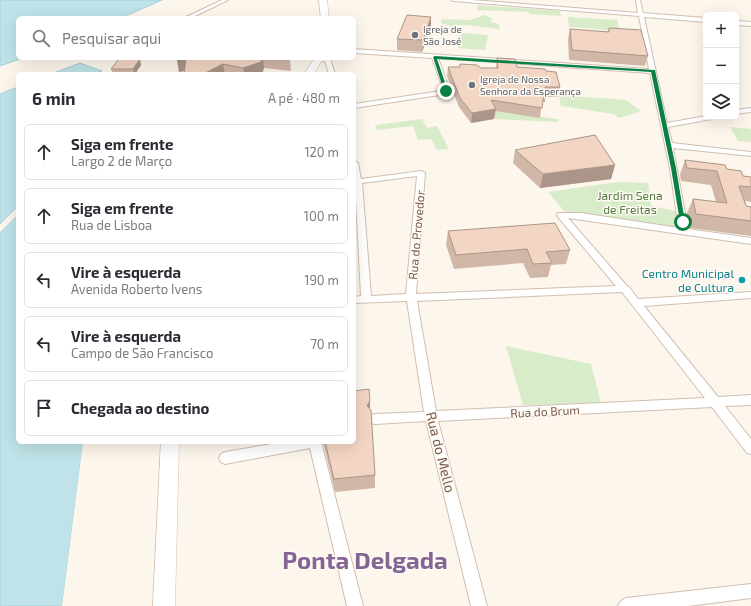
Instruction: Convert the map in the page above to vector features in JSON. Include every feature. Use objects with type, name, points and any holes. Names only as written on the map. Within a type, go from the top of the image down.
[{"type":"main road","points":[[323,0],[325,16]]},
{"type":"main road","points":[[310,72],[318,60]]},
{"type":"main road","points":[[164,606],[170,444]]},
{"type":"street","points":[[191,16],[226,0]]},
{"type":"street","points":[[453,0],[703,20]]},
{"type":"street","points":[[638,0],[664,126],[678,169],[684,231]]},
{"type":"street","points":[[739,23],[751,24]]},
{"type":"street","points":[[356,51],[653,71]]},
{"type":"street","points":[[356,106],[444,93],[446,88],[435,57]]},
{"type":"street","points":[[328,60],[331,72]]},
{"type":"street","points":[[739,112],[751,110]]},
{"type":"street","points":[[739,113],[751,115]]},
{"type":"street","points":[[664,126],[703,119]]},
{"type":"street","points":[[669,145],[751,154]]},
{"type":"street","name":"Rua do Provedor","points":[[356,181],[421,173],[411,297]]},
{"type":"street","points":[[356,181],[366,299]]},
{"type":"street","points":[[751,250],[748,241],[561,215],[626,289],[716,402],[751,449]]},
{"type":"street","points":[[356,300],[626,289]]},
{"type":"street","name":"Rua do Mello","points":[[411,297],[431,416],[479,606]]},
{"type":"street","points":[[637,303],[749,298]]},
{"type":"street","name":"Rua do Brum","points":[[375,419],[751,400]]},
{"type":"street","points":[[225,458],[303,444]]},
{"type":"street","points":[[315,444],[355,606]]},
{"type":"street","points":[[626,606],[751,591]]},
{"type":"green space","points":[[477,5],[560,11],[561,16],[529,14],[529,12],[477,10]]},
{"type":"green space","points":[[484,15],[492,18],[491,22],[499,24],[500,29],[466,25],[451,26],[441,23],[442,19],[470,20]]},
{"type":"green space","points":[[568,17],[617,20],[622,38],[609,37],[607,30],[569,27]]},
{"type":"green space","points":[[461,33],[488,35],[485,50],[458,48]]},
{"type":"green space","points":[[559,95],[626,100],[641,111],[620,118],[613,114],[561,106]]},
{"type":"green space","points":[[490,110],[558,119],[559,122],[494,119]]},
{"type":"green space","points":[[422,119],[427,128],[437,126],[449,149],[437,150],[431,139],[418,140],[413,126],[377,130],[375,125]]},
{"type":"green space","points":[[730,127],[751,129],[751,142],[738,141]]},
{"type":"green space","name":"Jardim Sena de Freitas","points":[[618,182],[648,183],[651,206],[677,211],[679,228],[564,211],[548,192]]},
{"type":"green space","points":[[506,346],[591,364],[601,403],[523,405]]},
{"type":"water","points":[[0,0],[162,0],[126,16],[16,16],[16,60],[17,60],[0,66]]},
{"type":"water","points":[[80,63],[102,71],[99,72],[56,72]]},
{"type":"water","points":[[16,88],[16,208],[0,224],[0,94]]},
{"type":"water","points":[[16,217],[16,444],[83,444],[62,606],[0,606],[0,233]]},
{"type":"pier","points":[[83,444],[85,444],[64,606],[62,606]]},
{"type":"building","points":[[407,15],[431,17],[423,40],[397,39]]},
{"type":"building","points":[[609,28],[641,30],[648,56],[572,50],[570,29],[609,32]]},
{"type":"building","points":[[497,58],[515,59],[517,67],[545,69],[546,71],[556,72],[560,87],[545,87],[547,93],[544,93],[542,108],[491,100],[496,109],[472,113],[460,98],[448,67],[460,67],[460,64],[477,65],[481,68],[498,68]]},
{"type":"building","points":[[118,60],[139,60],[133,69],[111,69]]},
{"type":"building","points":[[186,60],[262,60],[261,62],[243,68],[223,64],[207,72],[184,72]]},
{"type":"building","points":[[595,135],[615,165],[543,174],[515,150]]},
{"type":"building","points":[[685,160],[725,165],[727,169],[741,171],[743,176],[751,177],[751,187],[739,186],[746,206],[751,207],[751,221],[696,214],[693,199],[727,203],[717,171],[687,168]]},
{"type":"building","points":[[555,223],[570,250],[546,252],[552,263],[533,264],[527,249],[456,255],[448,231]]},
{"type":"building","points":[[369,389],[370,400],[367,406],[371,410],[375,475],[334,479],[325,444],[356,444],[356,391]]},
{"type":"place","name":"Igreja de São José","points":[[415,35]]},
{"type":"place","name":"Igreja de Nossa Senhora da Esperança","points":[[472,85]]},
{"type":"place","name":"Centro Municipal de Cultura","points":[[742,280]]},
{"type":"district","name":"Ponta Delgada","points":[[365,559]]},
{"type":"route","points":[[446,91],[435,57],[653,71],[674,168],[683,222]]}]
